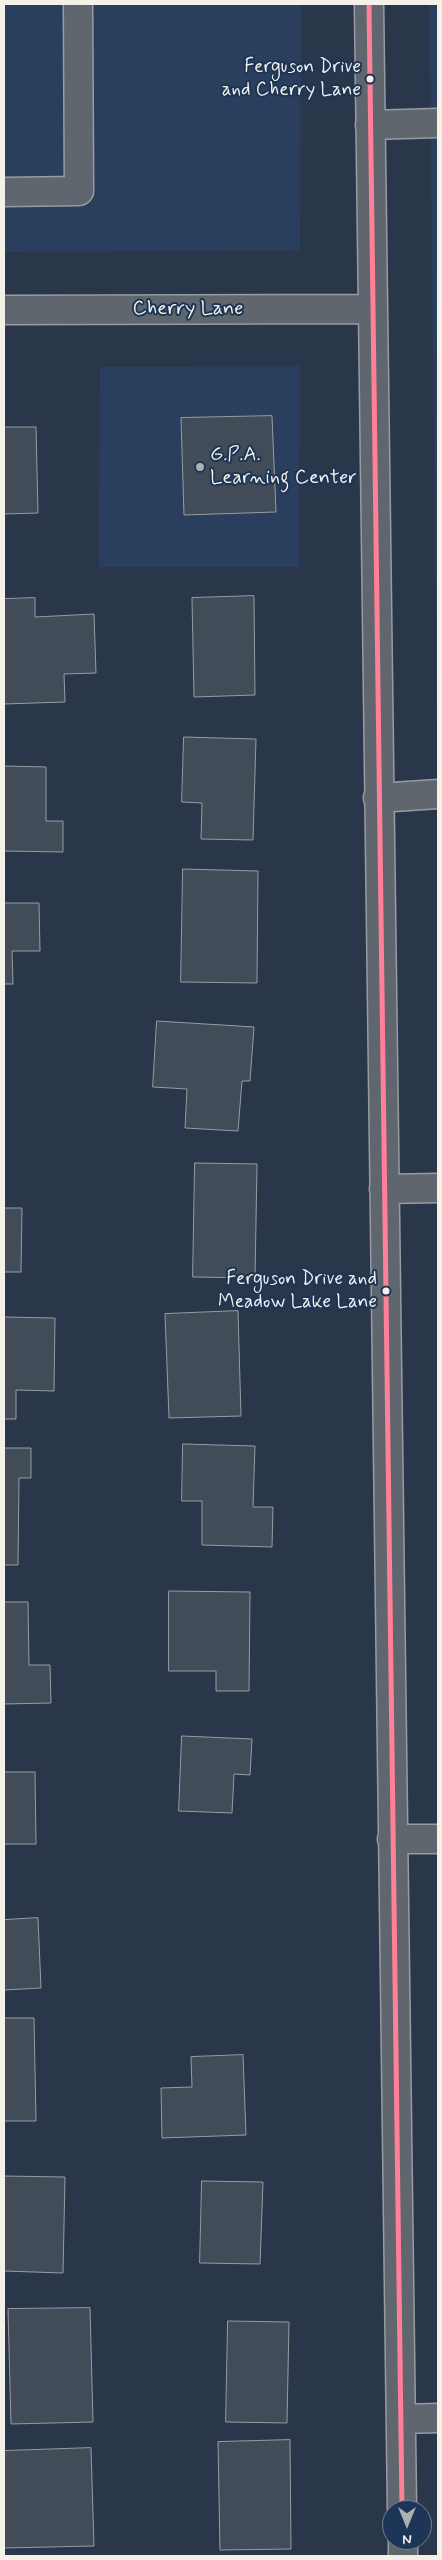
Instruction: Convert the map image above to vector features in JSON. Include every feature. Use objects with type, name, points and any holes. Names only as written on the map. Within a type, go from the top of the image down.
[{"type":"street","points":[[4,192],[79,191],[78,4]]},
{"type":"street","points":[[369,4],[402,2500]]},
{"type":"street","points":[[370,125],[438,123]]},
{"type":"street","name":"Cherry Lane","points":[[4,310],[372,309]]},
{"type":"street","points":[[378,798],[438,794]]},
{"type":"street","points":[[384,1189],[438,1188]]},
{"type":"street","points":[[392,1839],[438,1839]]},
{"type":"street","points":[[401,2419],[438,2418]]},
{"type":"shaded area","points":[[4,4],[301,4],[300,250],[4,252]]},
{"type":"shaded area","points":[[429,4],[438,4],[438,833],[430,71]]},
{"type":"shaded area","name":"G.P.A. Learning Center","points":[[300,366],[299,567],[99,567],[100,367]]},
{"type":"building","points":[[272,416],[276,512],[184,515],[181,418]]},
{"type":"building","points":[[4,427],[36,427],[38,513],[4,514]]},
{"type":"building","points":[[254,596],[255,695],[194,697],[192,598]]},
{"type":"building","points":[[35,598],[35,617],[94,614],[96,673],[64,674],[65,702],[4,704],[4,599]]},
{"type":"building","points":[[184,737],[256,739],[253,840],[201,839],[202,803],[182,802]]},
{"type":"building","points":[[4,766],[46,767],[46,821],[63,821],[63,852],[4,851]]},
{"type":"building","points":[[183,869],[258,871],[257,983],[181,982]]},
{"type":"building","points":[[4,903],[39,903],[40,951],[12,951],[13,984],[4,984]]},
{"type":"building","points":[[157,1021],[254,1027],[250,1081],[242,1081],[238,1131],[185,1128],[187,1089],[153,1087]]},
{"type":"building","points":[[195,1163],[257,1164],[255,1278],[193,1277]]},
{"type":"building","points":[[4,1208],[22,1208],[21,1272],[4,1272]]},
{"type":"building","points":[[238,1311],[241,1416],[169,1418],[165,1314]]},
{"type":"building","points":[[4,1317],[55,1318],[54,1391],[16,1390],[16,1419],[4,1419]]},
{"type":"building","points":[[183,1444],[255,1446],[253,1507],[273,1507],[272,1547],[202,1545],[202,1501],[182,1501]]},
{"type":"building","points":[[4,1448],[31,1448],[31,1478],[19,1478],[18,1565],[4,1565]]},
{"type":"building","points":[[169,1591],[250,1592],[249,1691],[216,1691],[216,1671],[169,1671]]},
{"type":"building","points":[[4,1602],[28,1602],[29,1665],[50,1665],[51,1703],[4,1704]]},
{"type":"building","points":[[182,1736],[252,1739],[250,1775],[234,1774],[232,1813],[179,1811]]},
{"type":"building","points":[[4,1772],[35,1772],[36,1844],[4,1844]]},
{"type":"building","points":[[38,1918],[41,1988],[4,1990],[4,1920]]},
{"type":"building","points":[[4,2018],[34,2018],[36,2121],[4,2121]]},
{"type":"building","points":[[243,2055],[246,2135],[162,2138],[161,2088],[192,2087],[191,2057]]},
{"type":"building","points":[[4,2176],[65,2177],[63,2273],[4,2271]]},
{"type":"building","points":[[202,2181],[263,2182],[260,2264],[200,2263]]},
{"type":"building","points":[[90,2308],[93,2422],[11,2424],[8,2309]]},
{"type":"building","points":[[228,2321],[289,2322],[287,2423],[226,2422]]},
{"type":"building","points":[[290,2440],[291,2549],[220,2550],[218,2442]]},
{"type":"building","points":[[91,2448],[94,2546],[4,2548],[4,2451]]},
{"type":"transit line","points":[[369,4],[402,2500]]},
{"type":"place","name":"Ferguson Drive and Cherry Lane","points":[[370,79]]},
{"type":"place","name":"G.P.A. Learning Center","points":[[200,467]]},
{"type":"place","name":"Ferguson Drive and Meadow Lake Lane","points":[[386,1291]]}]
